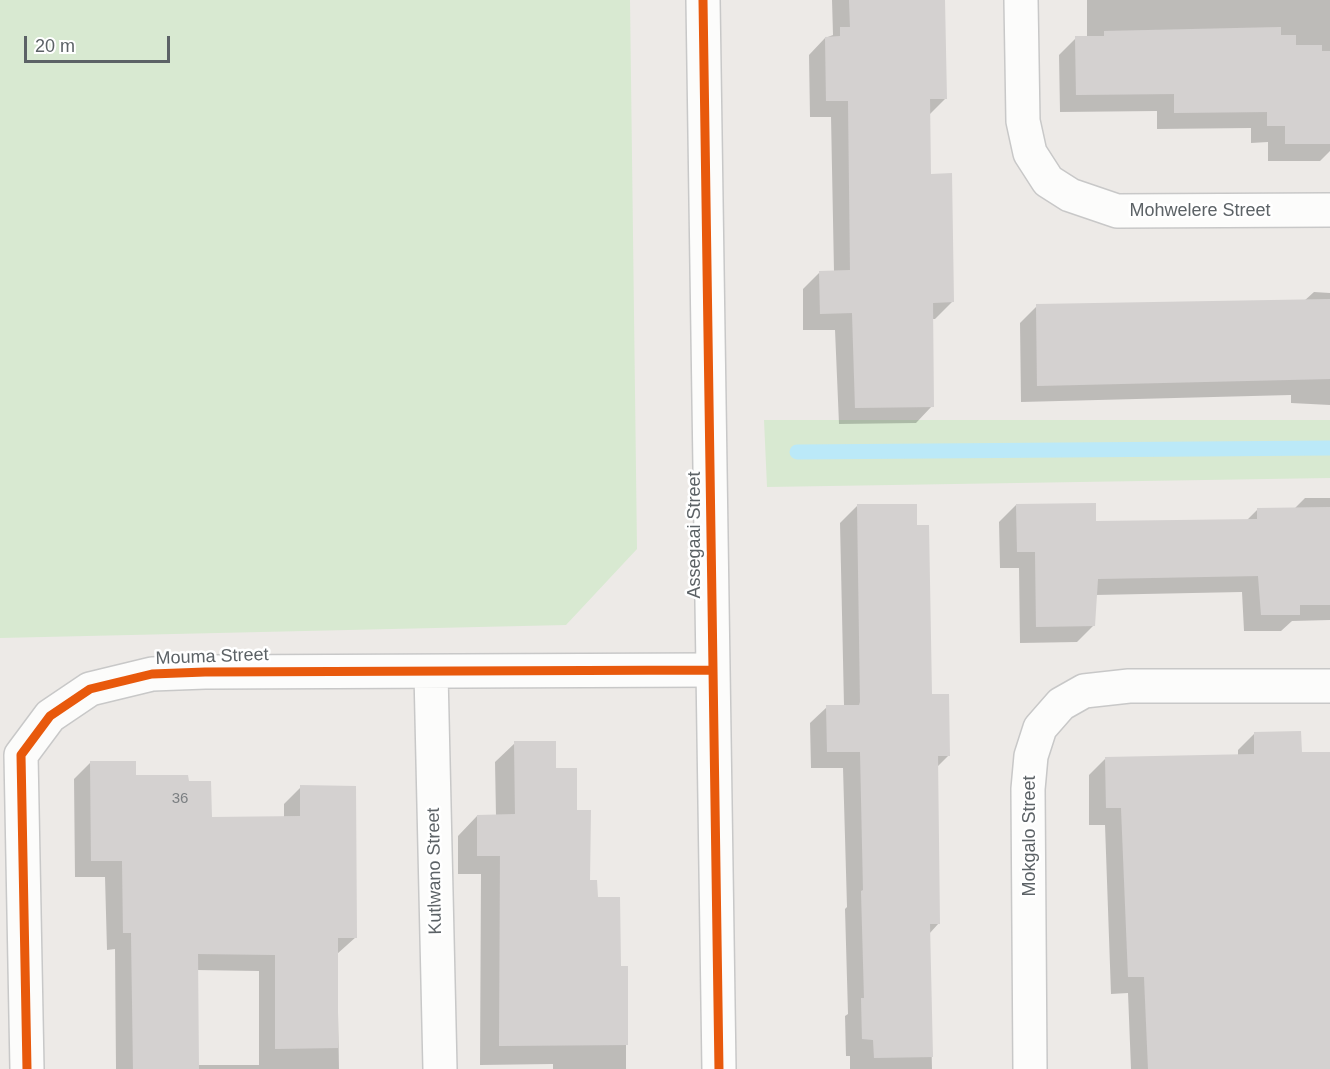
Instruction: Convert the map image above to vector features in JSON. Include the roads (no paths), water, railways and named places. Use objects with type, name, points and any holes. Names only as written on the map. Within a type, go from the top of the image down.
[{"type":"street","name":"Assegaai Street","points":[[704,0],[710,276],[712,670],[719,1069]]},
{"type":"street","name":"Mohwelere Street","points":[[1021,0],[1023,121],[1030,153],[1048,181],[1070,195],[1117,211],[1330,210]]},
{"type":"street","name":"Mouma Street","points":[[27,1069],[10,749],[50,716],[90,689],[152,674],[712,670]]},
{"type":"street","name":"Kutlwano Street","points":[[431,673],[440,1069]]},
{"type":"street","name":"Mokgalo Street","points":[[1030,1069],[1028,789],[1031,756],[1041,728],[1061,704],[1084,691],[1129,686],[1330,686]]},
{"type":"waterway","points":[[797,452],[1330,448]]}]
